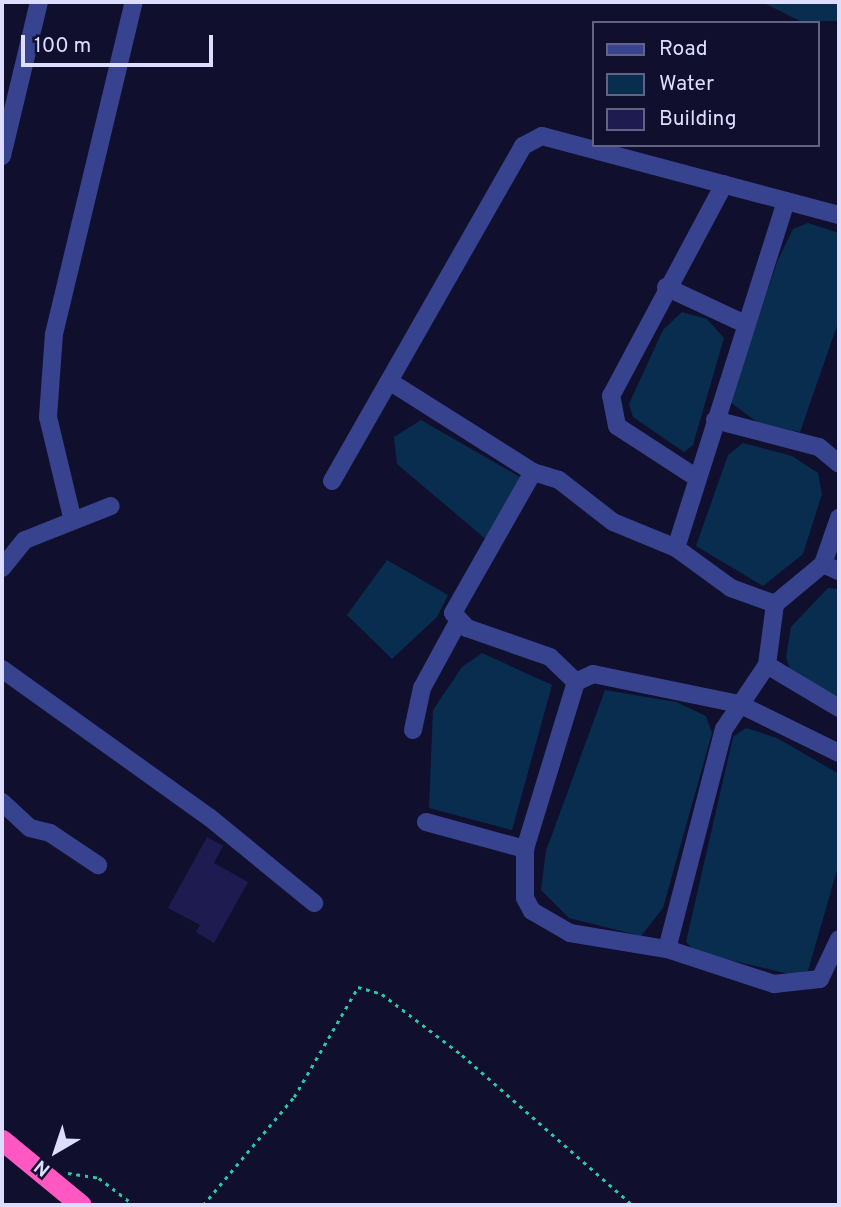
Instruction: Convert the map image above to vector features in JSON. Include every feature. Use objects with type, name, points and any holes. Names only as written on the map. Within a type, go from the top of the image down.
[{"type":"highway","points":[[3,1142],[81,1205]]},
{"type":"street","points":[[2,156],[8,89],[38,2]]},
{"type":"street","points":[[72,517],[48,417],[54,334],[134,2]]},
{"type":"street","points":[[332,481],[523,146],[542,136],[839,215]]},
{"type":"street","points":[[697,478],[617,426],[610,411],[622,369],[724,184]]},
{"type":"street","points":[[676,548],[786,201]]},
{"type":"street","points":[[666,287],[745,324]]},
{"type":"street","points":[[389,381],[533,472],[559,480],[613,522],[676,548],[731,588],[775,604]]},
{"type":"street","points":[[715,420],[819,447],[839,464]]},
{"type":"street","points":[[533,472],[489,559],[458,598],[453,613],[458,622],[550,657],[576,682]]},
{"type":"street","points":[[2,568],[25,540],[72,517],[111,506]]},
{"type":"street","points":[[667,949],[724,729],[767,665],[775,604],[831,568],[839,518]]},
{"type":"street","points":[[413,730],[422,688],[458,622]]},
{"type":"street","points":[[767,665],[839,708]]},
{"type":"street","points":[[2,669],[209,817],[314,903]]},
{"type":"street","points":[[839,753],[739,704],[593,674],[576,682],[524,849],[525,898],[549,925],[667,949],[774,984],[802,985],[820,979],[839,939]]},
{"type":"street","points":[[2,803],[30,828],[50,833],[98,865]]},
{"type":"street","points":[[426,822],[524,849]]},
{"type":"path","points":[[203,1205],[293,1097],[358,987],[382,994],[462,1055],[633,1205]]},
{"type":"path","points":[[53,1183],[85,1171],[134,1205]]},
{"type":"water","points":[[762,2],[839,2],[839,21],[800,21]]},
{"type":"water","points":[[808,223],[839,233],[839,320],[800,432],[758,423],[729,401],[778,260],[793,229]]},
{"type":"water","points":[[682,312],[707,319],[724,338],[693,445],[684,452],[633,417],[629,404],[663,330]]},
{"type":"water","points":[[421,420],[520,477],[488,541],[397,464],[394,437]]},
{"type":"water","points":[[743,443],[792,456],[818,473],[822,494],[803,554],[763,586],[696,546],[728,455]]},
{"type":"water","points":[[387,560],[448,595],[437,617],[392,659],[347,615]]},
{"type":"water","points":[[828,588],[839,589],[839,700],[790,669],[786,657],[791,627]]},
{"type":"water","points":[[482,653],[552,685],[512,830],[429,808],[433,710],[462,667]]},
{"type":"water","points":[[605,690],[676,702],[706,716],[712,733],[663,908],[641,936],[569,918],[541,890],[546,851]]},
{"type":"water","points":[[746,728],[777,738],[839,774],[839,863],[808,971],[789,974],[696,952],[686,942],[733,737]]},
{"type":"building","points":[[207,837],[223,846],[214,863],[248,882],[214,943],[196,932],[200,925],[168,908]]}]
